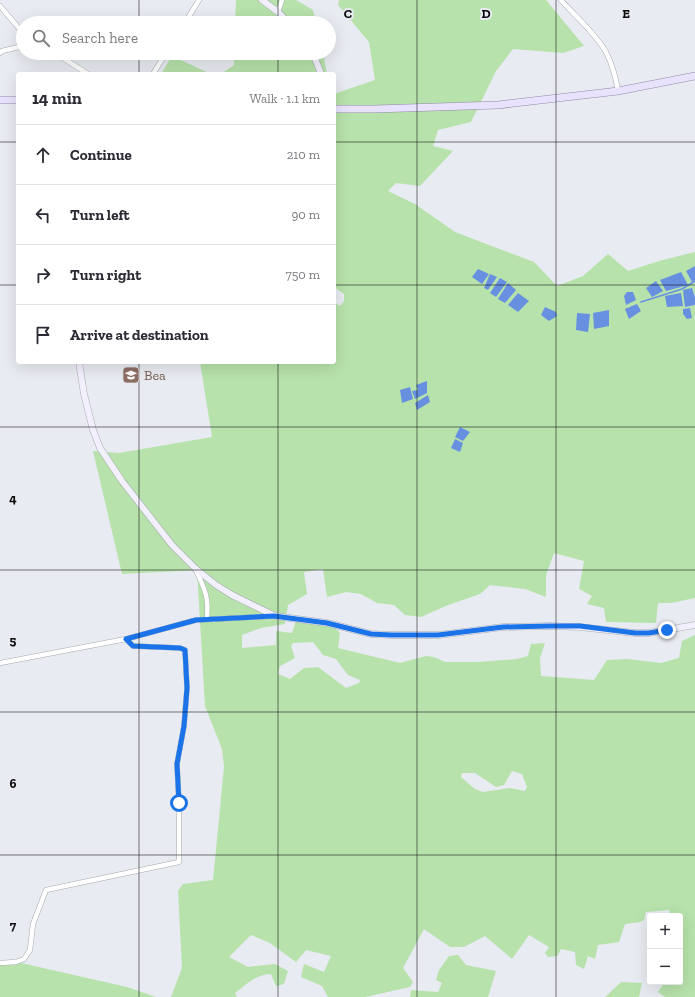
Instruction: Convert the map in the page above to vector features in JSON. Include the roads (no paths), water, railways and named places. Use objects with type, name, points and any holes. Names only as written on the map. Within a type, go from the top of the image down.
[{"type":"main road","points":[[336,109],[498,105],[618,91],[695,76]]},
{"type":"main road","points":[[0,100],[16,100]]},
{"type":"street","points":[[189,16],[199,0]]},
{"type":"street","points":[[262,0],[282,16]]},
{"type":"street","points":[[278,12],[282,0]]},
{"type":"street","points":[[561,0],[597,39],[606,52],[616,78],[618,91]]},
{"type":"street","points":[[0,6],[16,25]]},
{"type":"street","points":[[0,53],[2,51],[16,48]]},
{"type":"street","points":[[66,60],[85,72]]},
{"type":"street","points":[[154,72],[162,60]]},
{"type":"street","points":[[315,60],[319,72]]},
{"type":"street","points":[[79,364],[84,394],[93,430],[100,448],[122,480],[172,545],[196,569],[216,585],[232,596],[274,616]]},
{"type":"street","points":[[196,569],[206,592],[208,604],[207,619]]},
{"type":"street","points":[[0,663],[126,639],[196,620],[207,619],[274,616],[327,623],[371,634],[391,635],[438,635],[503,627],[549,626],[580,626],[635,633],[649,633],[695,625]]},
{"type":"street","points":[[0,962],[16,962],[24,958],[30,950],[33,924],[46,890],[179,862],[179,803],[177,764],[184,726],[187,688],[185,650],[180,648],[133,646],[126,639]]},
{"type":"water","points":[[695,266],[695,280],[692,282],[686,271]]},
{"type":"water","points":[[478,269],[489,274],[482,284],[472,277]]},
{"type":"water","points":[[681,272],[688,285],[666,291],[660,280]]},
{"type":"water","points":[[490,274],[497,277],[488,290],[484,288]]},
{"type":"water","points":[[500,278],[507,282],[496,297],[490,293]]},
{"type":"water","points":[[656,281],[663,291],[652,297],[646,288]]},
{"type":"water","points":[[508,283],[516,290],[505,303],[498,299]]},
{"type":"water","points":[[692,288],[695,297],[695,305],[685,307],[683,290]]},
{"type":"water","points":[[627,292],[633,292],[636,300],[626,305],[624,296]]},
{"type":"water","points":[[518,293],[529,301],[518,312],[508,305]]},
{"type":"water","points":[[681,293],[683,306],[667,307],[665,296]]},
{"type":"water","points":[[637,304],[641,311],[629,319],[625,309]]},
{"type":"water","points":[[545,307],[556,312],[557,316],[549,321],[541,315]]},
{"type":"water","points":[[690,308],[692,318],[687,319],[683,314],[683,309]]},
{"type":"water","points":[[609,310],[609,326],[594,329],[593,313]]},
{"type":"water","points":[[577,313],[590,314],[588,332],[576,330]]},
{"type":"water","points":[[427,381],[427,393],[415,399],[412,391],[418,390],[416,385]]},
{"type":"water","points":[[410,387],[413,399],[402,403],[400,390]]},
{"type":"water","points":[[428,395],[430,402],[417,410],[415,403]]},
{"type":"water","points":[[460,427],[470,432],[463,441],[455,437]]},
{"type":"water","points":[[455,439],[463,443],[460,452],[451,448]]},
{"type":"waterway","points":[[641,302],[682,289],[695,281]]},
{"type":"place","name":"Bea","points":[[131,375]]}]
